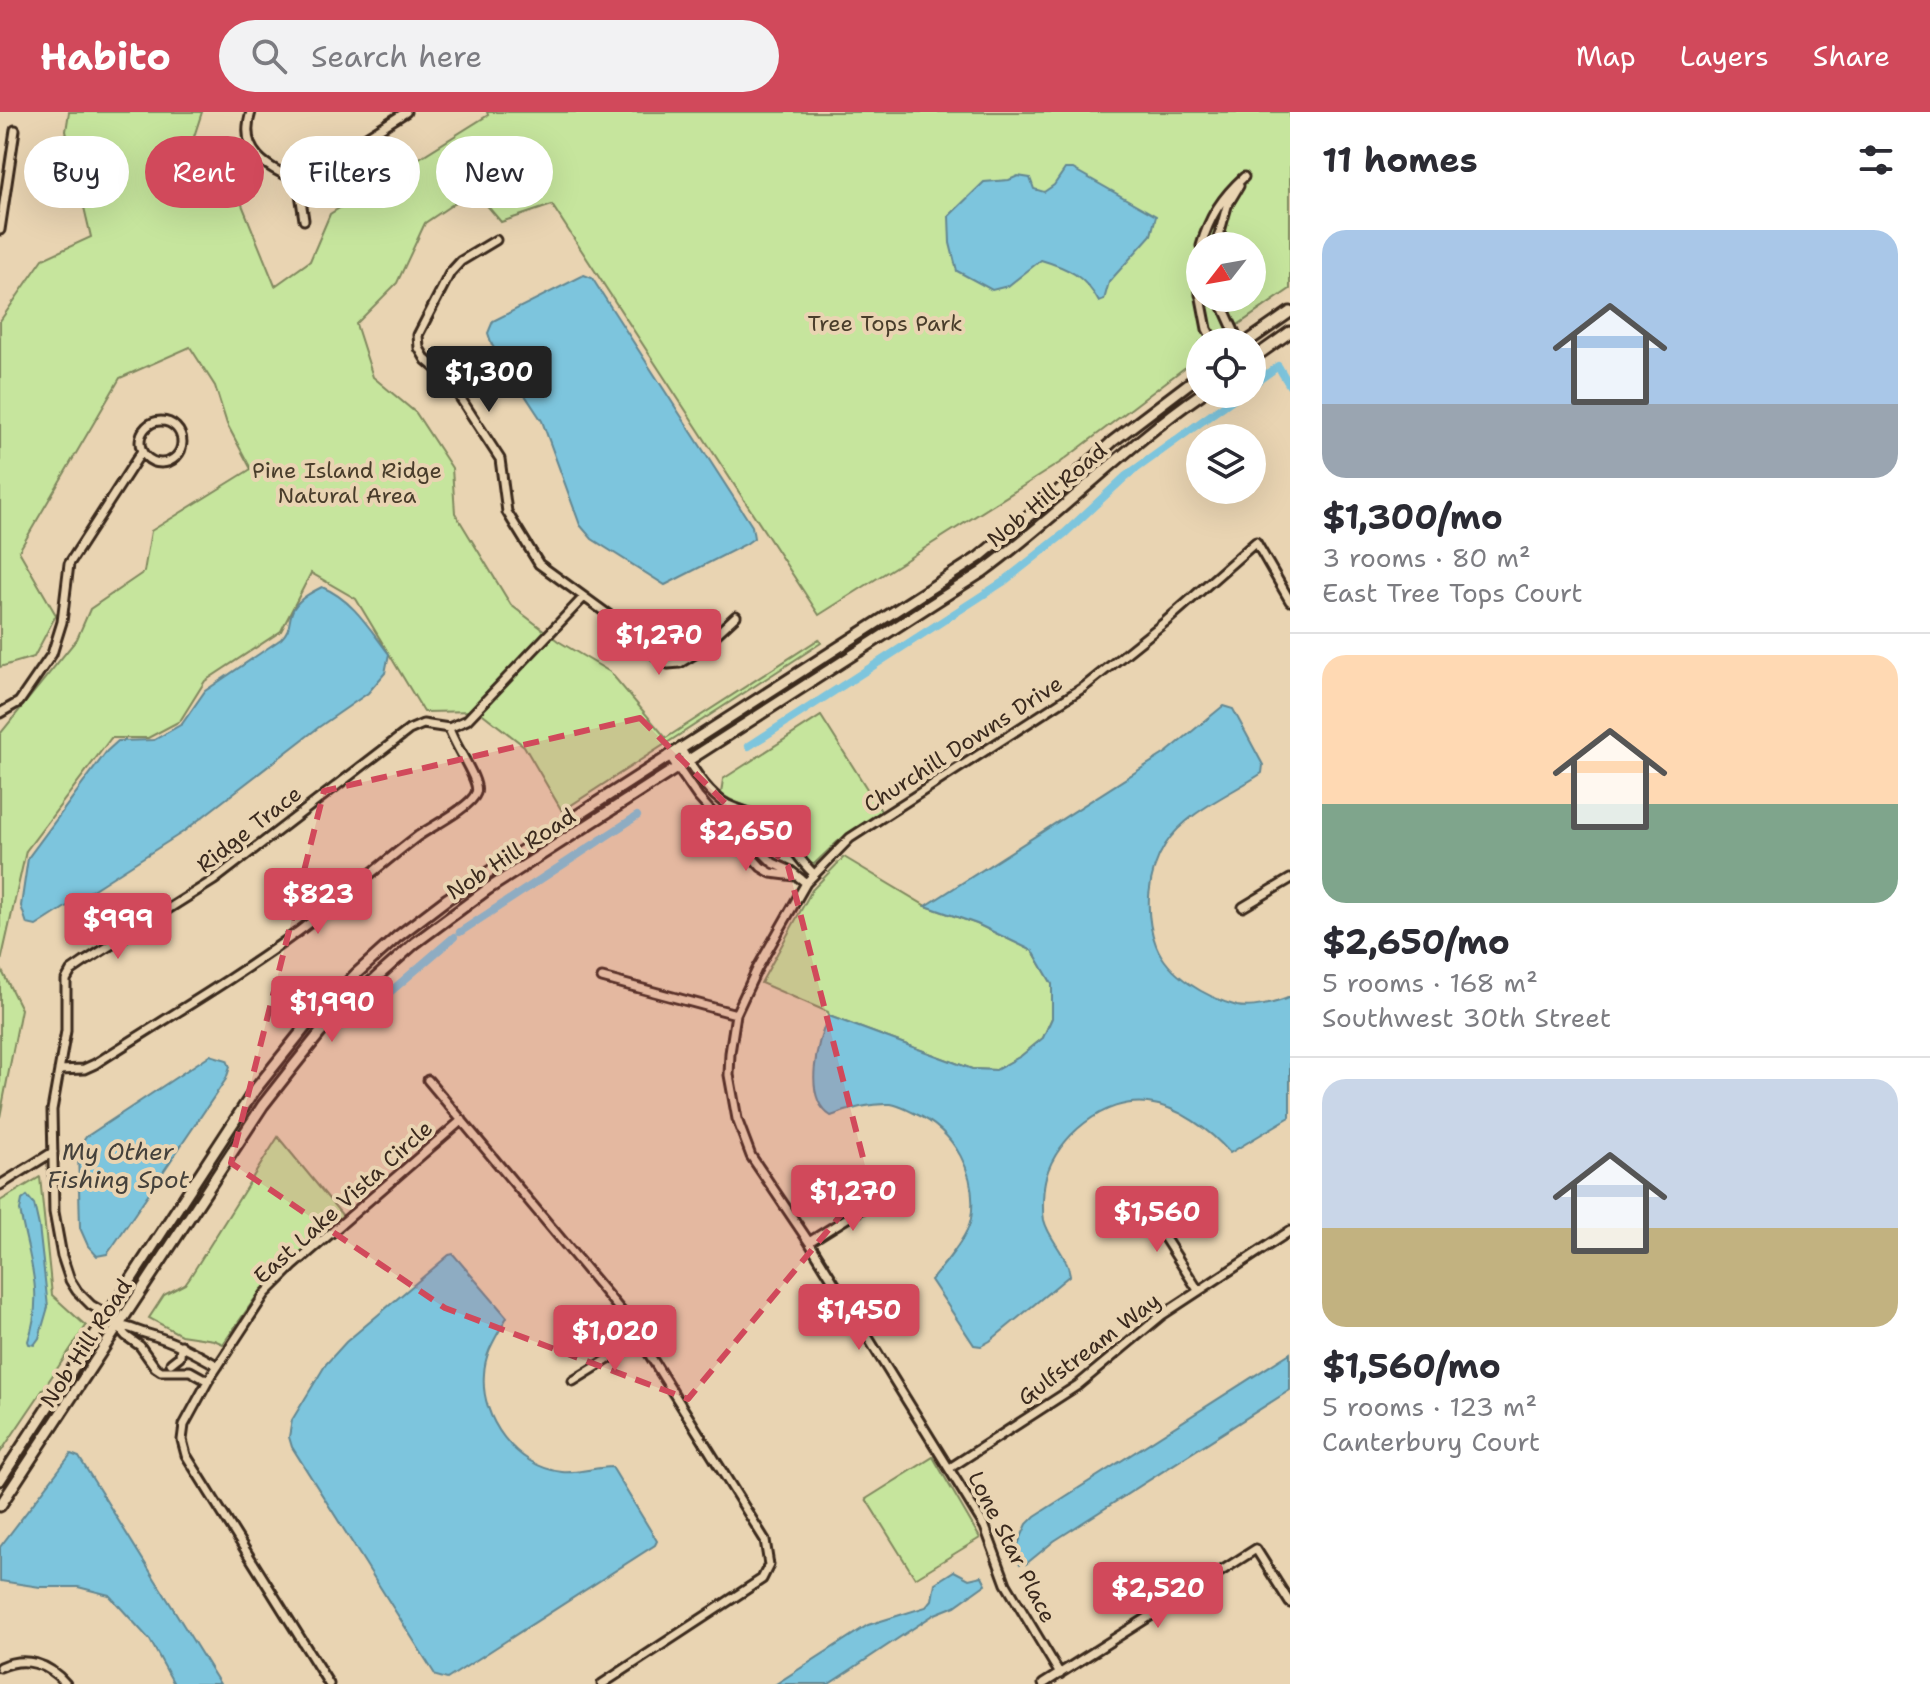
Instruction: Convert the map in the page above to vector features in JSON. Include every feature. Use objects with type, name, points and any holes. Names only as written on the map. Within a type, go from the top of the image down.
[{"type":"main road","points":[[1266,329],[1290,312]]},
{"type":"main road","points":[[1266,349],[1290,332]]},
{"type":"main road","name":"Nob Hill Road","points":[[0,1480],[254,1091],[310,1021],[357,973],[397,937],[447,899],[979,557],[1113,441],[1186,386]]},
{"type":"main road","name":"Nob Hill Road","points":[[0,1506],[263,1105],[320,1033],[346,1006],[442,922],[488,889],[982,572],[1053,517],[1142,437],[1186,405]]},
{"type":"street","points":[[251,112],[246,127],[252,150],[271,170],[280,173]]},
{"type":"street","points":[[368,136],[406,112]]},
{"type":"street","points":[[0,230],[15,130]]},
{"type":"street","points":[[1206,232],[1225,195],[1244,177],[1227,206],[1220,232]]},
{"type":"street","points":[[302,208],[304,220]]},
{"type":"street","points":[[496,240],[461,261],[450,273],[418,335],[419,348],[426,360],[448,379],[500,459],[507,512],[529,552],[539,564],[635,634],[668,664],[680,663],[695,654],[736,616]]},
{"type":"street","points":[[0,713],[19,702],[52,654],[62,622],[69,564],[142,451],[142,433],[151,423],[164,421],[177,427],[182,447],[175,459],[168,463],[154,462],[142,451]]},
{"type":"street","name":"Churchill Downs Drive","points":[[736,1014],[757,969],[806,883],[850,838],[1084,687],[1165,622],[1256,542],[1290,601]]},
{"type":"street","name":"Ridge Trace","points":[[151,1364],[140,1346],[108,1315],[91,1305],[70,1280],[56,1233],[52,1110],[66,1031],[66,980],[71,971],[214,880],[409,730],[423,724],[449,728],[467,720],[479,711],[583,598]]},
{"type":"street","points":[[59,1070],[84,1069],[95,1064],[269,952],[300,931],[406,845],[470,801],[477,785],[452,742],[449,728]]},
{"type":"street","points":[[680,748],[714,795],[725,803],[770,822],[798,859],[813,873]]},
{"type":"street","points":[[669,755],[698,797],[761,867],[771,873],[781,869],[788,857],[788,845]]},
{"type":"street","points":[[781,869],[806,883]]},
{"type":"street","points":[[1243,907],[1290,879]]},
{"type":"street","points":[[602,978],[736,1014]]},
{"type":"street","name":"Lone Star Place","points":[[736,1014],[729,1075],[737,1119],[751,1156],[809,1242],[950,1468],[985,1527],[1006,1584],[1060,1674]]},
{"type":"street","points":[[428,1080],[579,1258],[641,1339],[765,1540],[769,1565],[762,1579],[602,1684]]},
{"type":"street","name":"East Lake Vista Circle","points":[[329,1684],[186,1455],[182,1440],[184,1425],[208,1381],[258,1304],[284,1274],[462,1120]]},
{"type":"street","points":[[0,1185],[53,1152]]},
{"type":"street","points":[[809,1242],[881,1197]]},
{"type":"street","points":[[1141,1201],[1198,1290]]},
{"type":"street","name":"Gulfstream Way","points":[[950,1468],[1078,1385],[1130,1340],[1198,1290],[1290,1231]]},
{"type":"street","points":[[118,1326],[131,1326],[181,1345],[218,1366]]},
{"type":"street","points":[[573,1381],[641,1339]]},
{"type":"street","points":[[181,1345],[181,1353],[174,1362],[208,1381]]},
{"type":"street","points":[[151,1364],[162,1363]]},
{"type":"street","points":[[151,1364],[161,1371],[190,1371]]},
{"type":"street","points":[[1043,1684],[1256,1549],[1290,1603]]},
{"type":"street","points":[[0,1667],[15,1661],[37,1662],[57,1674],[66,1684]]},
{"type":"highlighted area","points":[[640,718],[788,866],[869,1181],[688,1399],[445,1308],[231,1163],[324,791]]},
{"type":"green space","name":"Pine Island Ridge Natural Area","points":[[69,112],[202,112],[194,136],[145,136],[145,208],[243,208],[275,286],[310,261],[330,214],[340,208],[420,208],[420,158],[436,148],[436,208],[447,208],[425,223],[397,283],[356,324],[373,377],[416,413],[452,468],[455,513],[511,605],[558,641],[610,672],[666,738],[819,639],[821,643],[562,811],[524,746],[479,711],[424,712],[356,599],[311,573],[281,631],[205,681],[180,721],[148,738],[111,738],[26,851],[0,966],[0,734],[77,639],[90,609],[144,572],[151,531],[251,469],[227,424],[215,386],[190,347],[120,378],[19,551],[56,615],[34,657],[0,667],[0,321],[43,259],[91,237],[84,208],[129,208],[129,136],[67,136]]},
{"type":"green space","name":"Tree Tops Park","points":[[487,112],[1290,112],[1290,289],[1266,306],[1266,232],[1186,232],[1186,312],[1257,312],[1233,328],[1186,328],[1186,367],[1061,462],[819,615],[553,207],[553,136],[454,136],[488,115]]},
{"type":"green space","points":[[489,208],[543,208],[501,222]]},
{"type":"green space","points":[[821,716],[881,811],[837,842],[814,864],[802,858],[771,818],[721,794],[723,779]]},
{"type":"green space","points":[[844,857],[926,906],[977,924],[1033,951],[1052,984],[1052,1018],[1043,1038],[1021,1056],[996,1070],[972,1069],[829,1016],[828,1012],[761,983],[812,890]]},
{"type":"green space","points":[[0,967],[21,1009],[0,1117]]},
{"type":"green space","points":[[278,1137],[343,1216],[275,1274],[223,1344],[181,1335],[149,1318],[164,1295],[185,1284],[190,1277]]},
{"type":"green space","points":[[40,1177],[52,1295],[86,1326],[0,1453],[0,1201]]},
{"type":"green space","points":[[933,1457],[980,1538],[915,1578],[866,1499]]},
{"type":"water","points":[[1065,169],[1073,169],[1156,216],[1151,235],[1109,282],[1104,300],[1099,302],[1075,274],[1041,260],[1008,286],[992,290],[957,271],[950,243],[949,216],[984,182],[1018,176],[1030,178],[1034,189],[1044,192],[1054,185]]},
{"type":"water","points":[[584,275],[592,278],[752,526],[754,538],[746,544],[665,585],[592,539],[580,525],[542,421],[492,345],[488,333],[493,321]]},
{"type":"water","points":[[322,587],[352,607],[389,654],[385,673],[368,693],[183,832],[36,926],[27,924],[21,906],[28,858],[107,751],[118,741],[154,740],[182,724],[205,691],[281,639],[297,604]]},
{"type":"water","points":[[1223,706],[1233,709],[1263,765],[1262,773],[1197,813],[1165,845],[1154,868],[1149,894],[1152,933],[1169,966],[1201,991],[1243,1007],[1264,1005],[1290,997],[1290,1117],[1230,1153],[1193,1121],[1159,1105],[1132,1103],[1115,1106],[1085,1123],[1072,1134],[1052,1162],[1044,1192],[1044,1220],[1070,1275],[990,1341],[981,1346],[974,1345],[931,1280],[960,1243],[969,1226],[972,1202],[967,1170],[952,1143],[941,1131],[929,1121],[897,1105],[868,1106],[831,1116],[822,1108],[814,1083],[824,1027],[829,1016],[972,1069],[996,1070],[1021,1056],[1043,1038],[1052,1018],[1052,984],[1033,951],[977,924],[926,906],[1167,752]]},
{"type":"water","name":"My Other Fishing Spot","points":[[210,1055],[227,1060],[230,1067],[226,1079],[113,1246],[107,1254],[97,1256],[88,1246],[80,1228],[78,1149],[86,1137]]},
{"type":"water","points":[[27,1196],[34,1204],[39,1226],[48,1307],[34,1345],[28,1341],[33,1323],[35,1290],[20,1210],[22,1200]]},
{"type":"water","points":[[453,1254],[507,1317],[489,1351],[484,1374],[488,1407],[504,1438],[530,1461],[545,1468],[568,1472],[612,1467],[657,1541],[447,1679],[436,1676],[292,1447],[289,1437],[292,1420],[326,1364],[346,1342]]},
{"type":"water","points":[[1290,1353],[1290,1390],[1054,1541],[1026,1564],[1020,1564],[1014,1553],[1027,1524],[1035,1516]]},
{"type":"water","points":[[71,1454],[79,1457],[220,1684],[174,1684],[150,1640],[109,1595],[78,1587],[40,1587],[0,1581],[0,1547]]},
{"type":"water","points":[[954,1571],[969,1579],[982,1576],[986,1584],[829,1684],[776,1684],[868,1625],[926,1607],[932,1600],[935,1583]]},
{"type":"waterway","points":[[1266,375],[1278,366],[1290,386]]},
{"type":"waterway","points":[[749,746],[1003,582],[1065,533],[1126,476],[1221,408]]},
{"type":"waterway","points":[[460,932],[637,816]]},
{"type":"waterway","points":[[375,1005],[454,937]]}]
